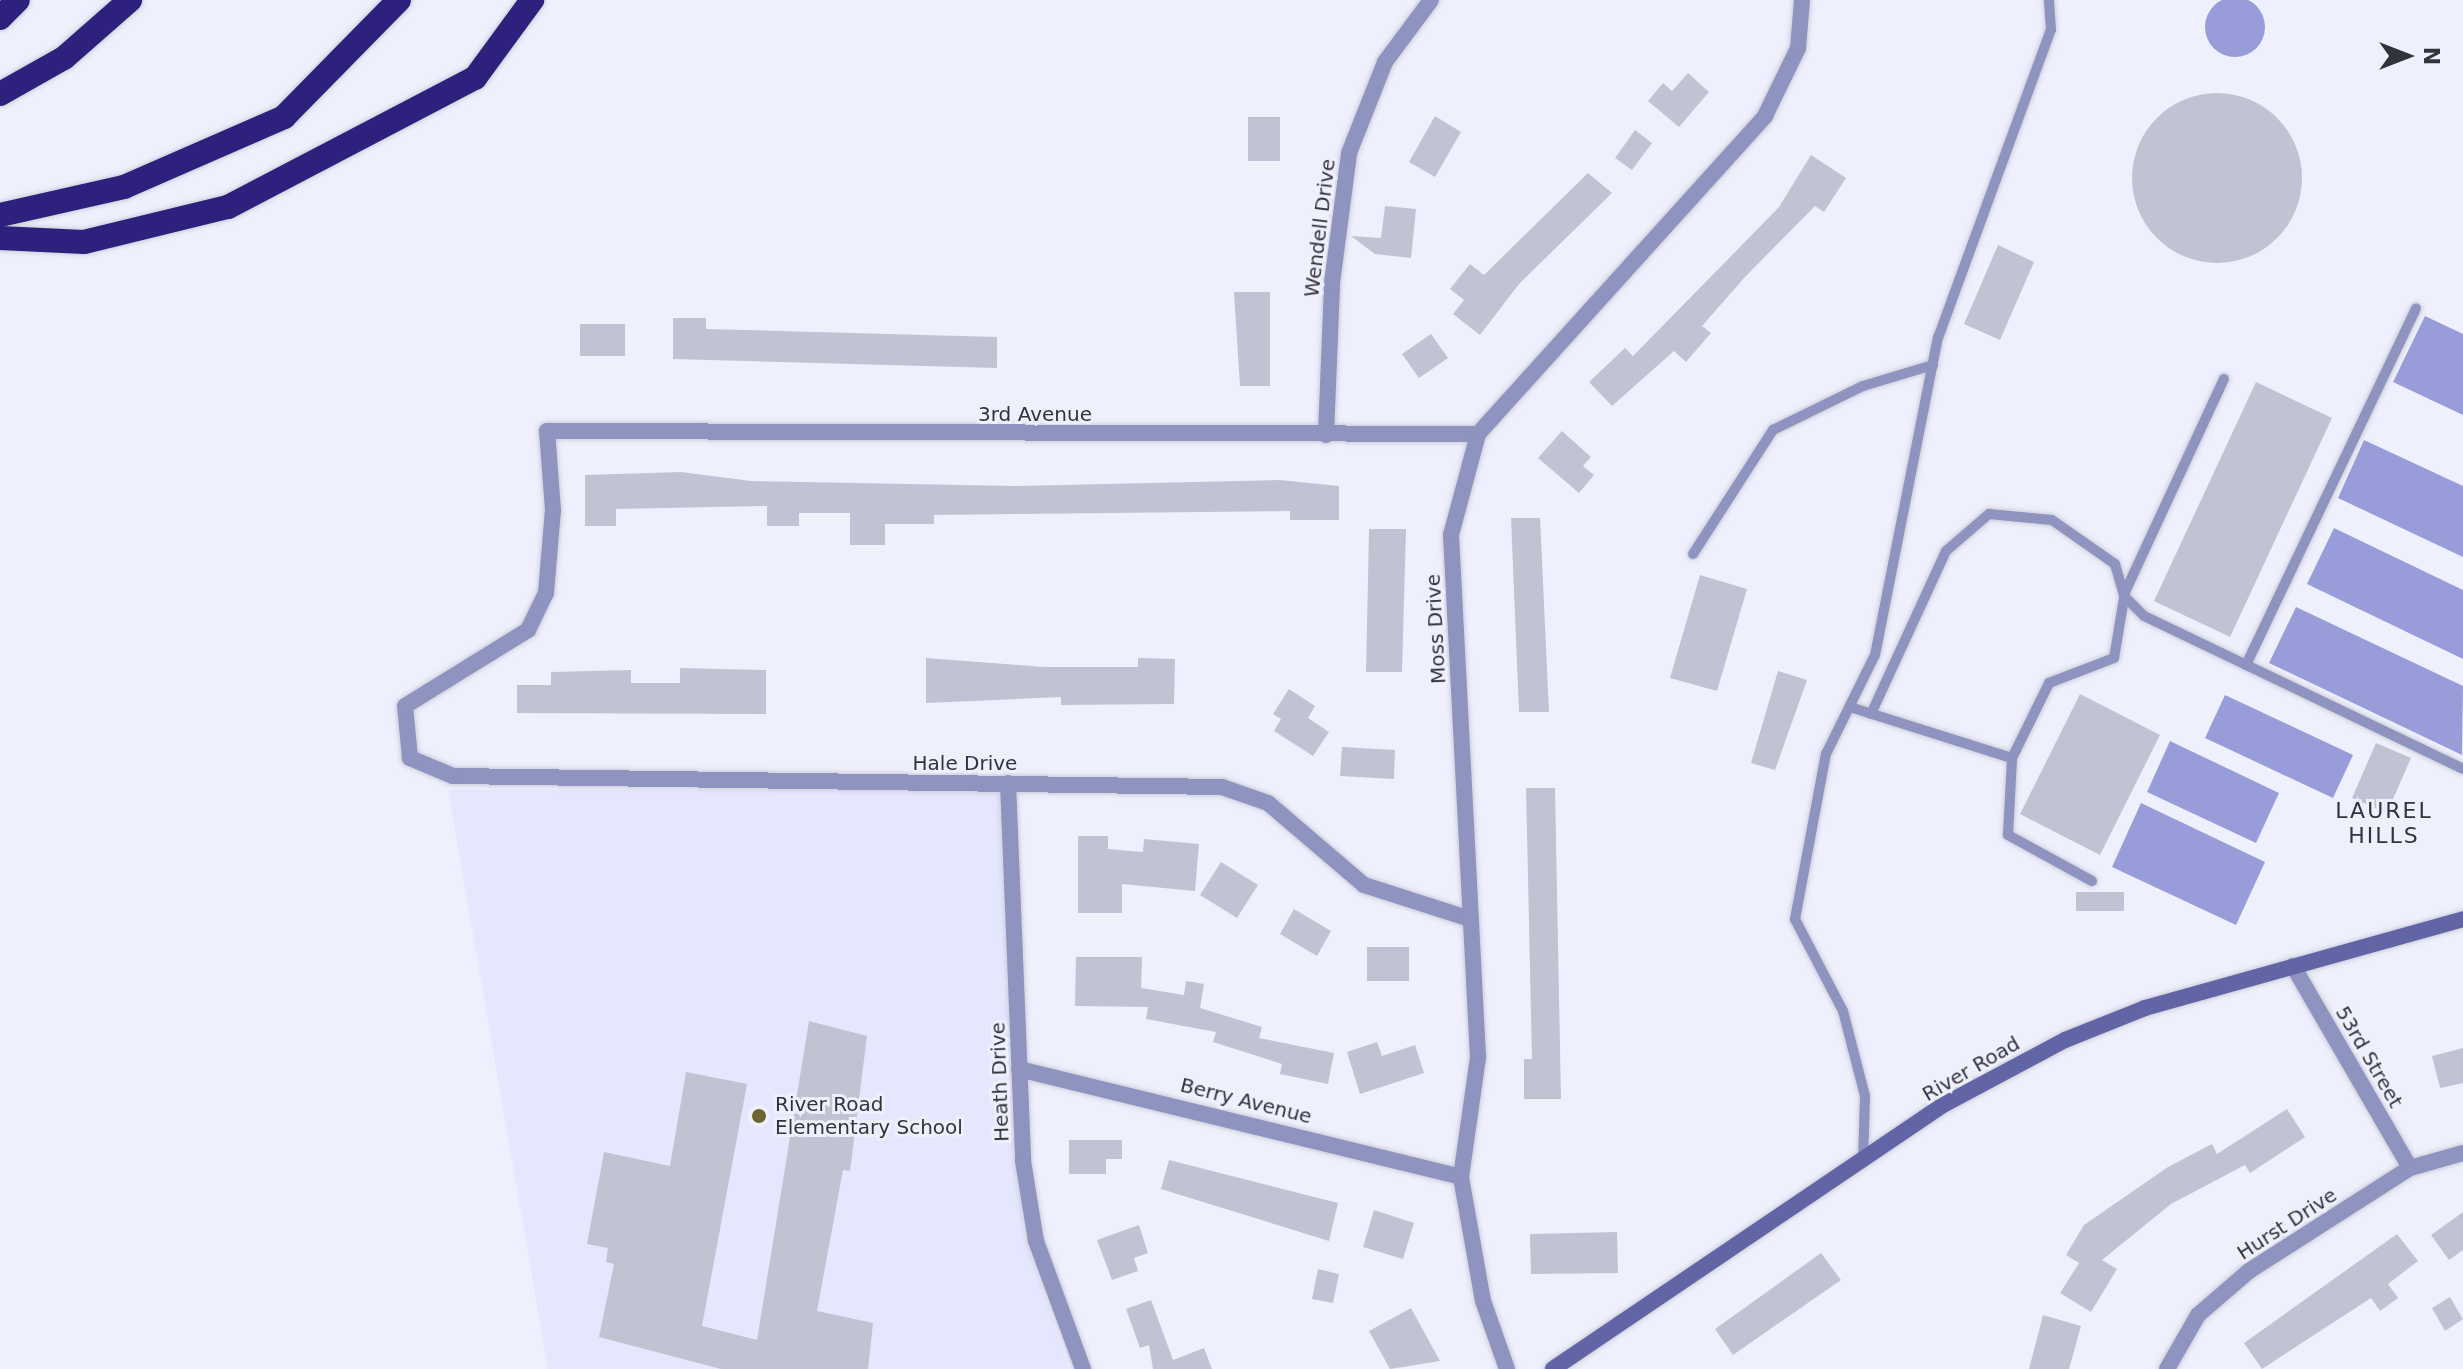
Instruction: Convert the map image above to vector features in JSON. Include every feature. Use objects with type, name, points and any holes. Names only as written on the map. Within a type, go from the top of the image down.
[{"type":"highway","points":[[0,18],[18,0]]},
{"type":"highway","points":[[0,94],[64,58],[130,0]]},
{"type":"highway","points":[[0,215],[124,187],[284,117],[399,0]]},
{"type":"highway","points":[[0,238],[84,242],[228,207],[475,78],[532,0]]},
{"type":"main road","name":"River Road","points":[[1553,1369],[1987,1079],[2065,1040],[2145,1008],[2463,919]]},
{"type":"street","name":"Wendell Drive","points":[[1326,435],[1332,283],[1349,153],[1385,62],[1431,0]]},
{"type":"street","name":"Moss Drive","points":[[1507,1369],[1483,1301],[1461,1177],[1478,1057],[1451,535],[1478,434],[1765,116],[1798,48],[1802,0]]},
{"type":"street","name":"3rd Avenue","points":[[425,764],[410,758],[405,706],[528,630],[546,593],[553,510],[547,431],[1478,434]]},
{"type":"street","name":"Hale Drive","points":[[425,764],[453,776],[1222,787],[1268,803],[1364,885],[1470,919]]},
{"type":"street","name":"Heath Drive","points":[[1008,783],[1019,1069],[1036,1241],[1083,1369]]},
{"type":"street","name":"53rd Street","points":[[2293,966],[2410,1168]]},
{"type":"street","name":"Berry Avenue","points":[[1019,1069],[1461,1177]]},
{"type":"street","name":"Hurst Drive","points":[[2167,1369],[2198,1315],[2249,1271],[2410,1168],[2463,1153]]},
{"type":"lane","points":[[1863,1161],[1865,1096],[1843,1011],[1795,919],[1826,754],[1875,655],[1933,365],[2051,30],[2049,0]]},
{"type":"lane","points":[[2246,665],[2416,309]]},
{"type":"lane","points":[[1693,554],[1773,430],[1863,386],[1933,365]]},
{"type":"lane","points":[[2092,881],[2008,835],[2012,758],[2049,683],[2114,658],[2124,596],[2224,379]]},
{"type":"lane","points":[[1871,714],[1946,551],[1989,514],[2052,520],[2115,564],[2124,596],[2144,616],[2463,769]]},
{"type":"lane","points":[[1850,707],[2012,758]]},
{"type":"shaded area","name":"River Road Elementary School","points":[[448,790],[1001,790],[1015,1162],[1026,1241],[1069,1369],[548,1369]]},
{"type":"water","points":[[2235,-3],[2246,-1],[2256,6],[2263,16],[2263,38],[2256,48],[2246,55],[2235,57],[2224,55],[2214,48],[2207,38],[2205,27],[2207,16],[2214,6],[2224,-1]]},
{"type":"water","points":[[2425,316],[2463,334],[2463,415],[2393,382]]},
{"type":"water","points":[[2364,440],[2463,486],[2463,557],[2338,498]]},
{"type":"water","points":[[2334,528],[2463,590],[2463,659],[2307,584]]},
{"type":"water","points":[[2296,607],[2463,686],[2462,755],[2269,663]]},
{"type":"water","points":[[2225,695],[2353,755],[2333,798],[2205,738]]},
{"type":"water","points":[[2170,741],[2279,793],[2256,843],[2147,792]]},
{"type":"water","points":[[2141,803],[2265,862],[2236,925],[2112,867]]},
{"type":"building","points":[[1688,73],[1709,92],[1679,127],[1648,101],[1663,83],[1672,91]]},
{"type":"building","points":[[2217,93],[2250,99],[2277,118],[2296,145],[2302,178],[2296,211],[2277,238],[2250,257],[2217,263],[2184,257],[2157,238],[2138,211],[2132,178],[2138,145],[2157,118],[2184,99]]},
{"type":"building","points":[[1435,116],[1461,132],[1435,177],[1409,162]]},
{"type":"building","points":[[1248,117],[1280,117],[1280,161],[1248,161]]},
{"type":"building","points":[[1635,130],[1652,143],[1632,170],[1615,158]]},
{"type":"building","points":[[1811,155],[1846,178],[1824,212],[1815,206],[1745,277],[1702,326],[1711,333],[1686,362],[1674,351],[1612,406],[1589,382],[1625,348],[1633,356],[1740,247],[1779,207]]},
{"type":"building","points":[[1588,173],[1612,193],[1519,284],[1480,335],[1453,314],[1464,300],[1450,289],[1470,264],[1484,275]]},
{"type":"building","points":[[1385,206],[1416,209],[1411,258],[1375,254],[1351,236],[1381,238]]},
{"type":"building","points":[[1998,245],[2034,262],[2000,340],[1964,324]]},
{"type":"building","points":[[1234,292],[1270,292],[1270,386],[1240,386]]},
{"type":"building","points":[[673,318],[706,318],[706,329],[997,337],[997,368],[673,359]]},
{"type":"building","points":[[580,324],[625,324],[625,356],[580,356]]},
{"type":"building","points":[[1431,334],[1448,358],[1419,378],[1402,354]]},
{"type":"building","points":[[2256,382],[2332,418],[2230,637],[2154,601]]},
{"type":"building","points":[[1562,431],[1591,457],[1583,466],[1594,475],[1579,493],[1538,458]]},
{"type":"building","points":[[681,472],[751,481],[1016,486],[1280,480],[1339,486],[1339,520],[1290,520],[1290,511],[934,515],[934,524],[885,524],[885,545],[850,545],[850,513],[799,513],[799,526],[767,526],[767,506],[616,509],[616,526],[585,526],[585,475]]},
{"type":"building","points":[[1511,518],[1540,518],[1549,712],[1519,712]]},
{"type":"building","points":[[1369,529],[1406,529],[1402,672],[1366,672]]},
{"type":"building","points":[[1700,575],[1747,589],[1717,691],[1670,678]]},
{"type":"building","points":[[926,658],[1044,667],[1138,667],[1138,658],[1175,659],[1174,704],[1061,705],[1061,697],[926,703]]},
{"type":"building","points":[[680,668],[766,670],[766,714],[517,713],[517,685],[551,685],[551,672],[631,670],[631,683],[680,683]]},
{"type":"building","points":[[1778,671],[1807,680],[1775,770],[1751,763]]},
{"type":"building","points":[[1289,689],[1315,706],[1308,718],[1329,732],[1313,756],[1274,731],[1281,719],[1273,714]]},
{"type":"building","points":[[2080,694],[2160,735],[2100,855],[2020,814]]},
{"type":"building","points":[[2376,743],[2411,758],[2387,813],[2352,798]]},
{"type":"building","points":[[1342,747],[1395,750],[1394,779],[1340,776]]},
{"type":"building","points":[[1526,788],[1555,788],[1561,1099],[1524,1099],[1524,1059],[1532,1059]]},
{"type":"building","points":[[1078,836],[1108,836],[1108,849],[1143,852],[1144,839],[1199,844],[1195,891],[1122,884],[1122,913],[1078,913]]},
{"type":"building","points":[[1221,862],[1258,885],[1237,918],[1200,895]]},
{"type":"building","points":[[2076,892],[2124,892],[2124,911],[2076,911]]},
{"type":"building","points":[[1294,909],[1331,931],[1317,956],[1280,934]]},
{"type":"building","points":[[1367,947],[1409,947],[1409,981],[1367,981]]},
{"type":"building","points":[[1076,957],[1142,957],[1141,988],[1184,995],[1186,981],[1204,984],[1200,1008],[1262,1027],[1259,1038],[1334,1053],[1328,1084],[1280,1074],[1282,1064],[1213,1042],[1216,1032],[1146,1019],[1148,1007],[1075,1006]]},
{"type":"building","points":[[809,1021],[867,1036],[850,1171],[843,1170],[817,1311],[873,1323],[868,1369],[721,1369],[599,1337],[614,1264],[606,1262],[608,1248],[587,1244],[604,1152],[670,1166],[686,1072],[747,1084],[702,1326],[757,1340]]},
{"type":"building","points":[[1377,1042],[1382,1056],[1415,1045],[1424,1073],[1360,1094],[1347,1052]]},
{"type":"building","points":[[2463,1048],[2463,1083],[2440,1088],[2432,1056]]},
{"type":"building","points":[[2287,1109],[2305,1137],[2250,1173],[2245,1165],[2171,1204],[2102,1260],[2117,1269],[2091,1312],[2060,1293],[2079,1263],[2066,1255],[2084,1225],[2168,1167],[2212,1144],[2217,1154]]},
{"type":"building","points":[[1069,1140],[1122,1140],[1122,1159],[1106,1159],[1106,1174],[1069,1174]]},
{"type":"building","points":[[1169,1160],[1338,1203],[1329,1241],[1161,1189]]},
{"type":"building","points":[[1374,1210],[1414,1223],[1403,1259],[1363,1247]]},
{"type":"building","points":[[2463,1212],[2463,1250],[2449,1260],[2431,1235]]},
{"type":"building","points":[[1139,1225],[1148,1253],[1134,1258],[1138,1271],[1112,1280],[1097,1240]]},
{"type":"building","points":[[1617,1232],[1618,1273],[1531,1274],[1530,1234]]},
{"type":"building","points":[[2397,1234],[2418,1261],[2388,1284],[2398,1298],[2380,1311],[2371,1298],[2262,1369],[2244,1343]]},
{"type":"building","points":[[1821,1253],[1841,1280],[1733,1355],[1715,1329]]},
{"type":"building","points":[[1318,1269],[1339,1274],[1333,1303],[1312,1299]]},
{"type":"building","points":[[2450,1297],[2463,1319],[2445,1331],[2432,1308]]},
{"type":"building","points":[[1151,1300],[1173,1360],[1204,1348],[1212,1369],[1153,1369],[1149,1345],[1140,1348],[1126,1309]]},
{"type":"building","points":[[1411,1308],[1440,1361],[1390,1369],[1369,1331]]},
{"type":"building","points":[[2043,1315],[2081,1326],[2069,1369],[2029,1369]]},
{"type":"place","name":"River Road Elementary School","points":[[759,1116]]},
{"type":"district","name":"LAUREL HILLS","points":[[2384,822]]}]
